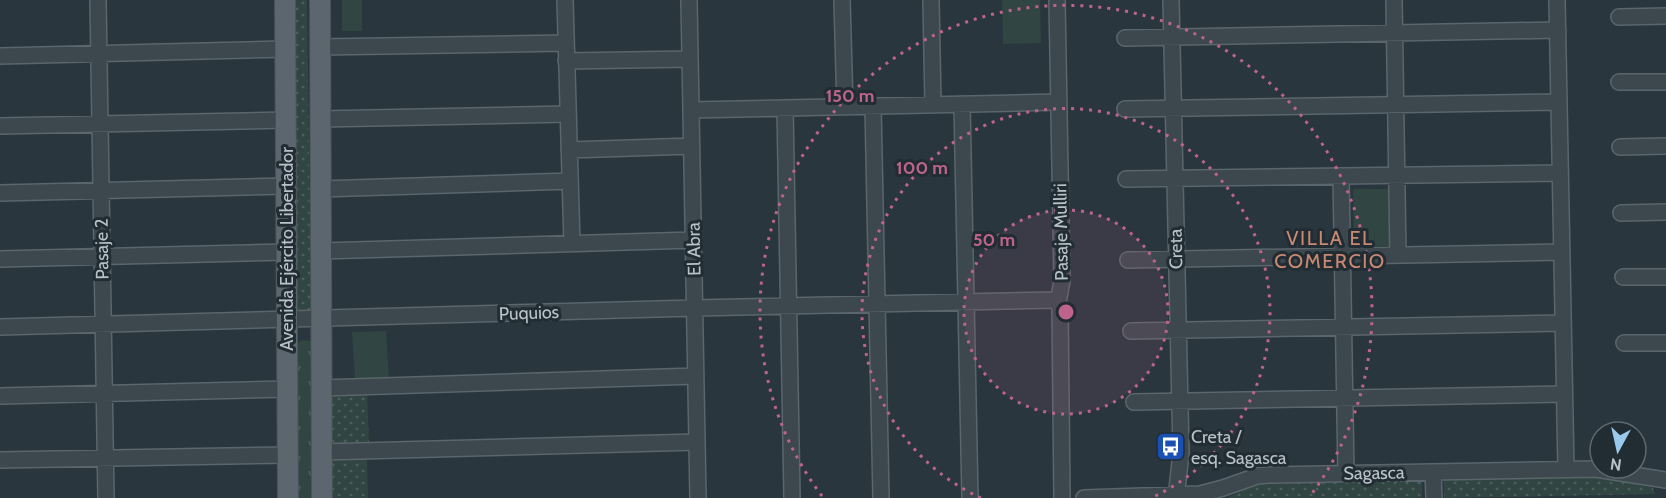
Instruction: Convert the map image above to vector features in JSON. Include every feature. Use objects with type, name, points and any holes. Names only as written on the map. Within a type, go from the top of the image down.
[{"type":"main road","name":"Avenida Ejército Libertador","points":[[285,0],[288,498]]},
{"type":"main road","name":"Avenida Ejército Libertador","points":[[320,0],[322,498]]},
{"type":"street","name":"Pasaje 2","points":[[98,0],[106,498]]},
{"type":"street","points":[[565,0],[572,244]]},
{"type":"street","name":"El Abra","points":[[689,0],[698,498]]},
{"type":"street","points":[[842,0],[845,107]]},
{"type":"street","points":[[931,0],[933,105]]},
{"type":"street","name":"Pasaje Mulliri","points":[[1058,0],[1062,281],[1058,303],[1060,307],[1062,498]]},
{"type":"street","name":"Creta","points":[[1171,0],[1181,453],[1176,497]]},
{"type":"street","points":[[1394,0],[1398,255]]},
{"type":"street","points":[[1557,0],[1566,469]]},
{"type":"street","points":[[1619,17],[1666,16]]},
{"type":"street","points":[[1125,38],[1558,30]]},
{"type":"street","points":[[320,47],[566,43]]},
{"type":"street","points":[[0,56],[285,49]]},
{"type":"street","points":[[566,61],[690,58]]},
{"type":"street","points":[[1619,82],[1666,82]]},
{"type":"street","points":[[691,110],[1059,102]]},
{"type":"street","points":[[1125,109],[1559,102]]},
{"type":"street","points":[[962,104],[970,498]]},
{"type":"street","points":[[873,106],[881,498]]},
{"type":"street","points":[[785,108],[792,498]]},
{"type":"street","points":[[320,119],[568,114]]},
{"type":"street","points":[[0,126],[286,120]]},
{"type":"street","points":[[569,150],[692,146]]},
{"type":"street","points":[[1620,147],[1666,146]]},
{"type":"street","points":[[1126,179],[1560,173]]},
{"type":"street","points":[[1341,176],[1346,474]]},
{"type":"street","points":[[320,189],[570,181]]},
{"type":"street","points":[[0,193],[286,186]]},
{"type":"street","points":[[1621,213],[1666,212]]},
{"type":"street","points":[[321,251],[694,240]]},
{"type":"street","points":[[0,259],[287,252]]},
{"type":"street","points":[[1128,260],[1562,252]]},
{"type":"street","points":[[1623,278],[1666,277]]},
{"type":"street","name":"Puquios","points":[[0,327],[695,308],[1053,300],[1058,303]]},
{"type":"street","points":[[1131,331],[1563,323]]},
{"type":"street","points":[[1624,343],[1666,343]]},
{"type":"street","points":[[321,388],[696,376]]},
{"type":"street","points":[[0,396],[288,389]]},
{"type":"street","points":[[1134,402],[1564,394]]},
{"type":"street","points":[[322,452],[697,442]]},
{"type":"street","points":[[0,460],[288,455]]},
{"type":"street","name":"Sagasca","points":[[1084,498],[1176,497],[1211,492],[1257,477],[1346,474],[1566,469],[1611,470],[1666,480]]},
{"type":"street","points":[[1433,472],[1434,498]]},
{"type":"green space","points":[[290,0],[307,0],[311,313],[293,312]]},
{"type":"green space","points":[[342,0],[362,0],[362,31],[342,31]]},
{"type":"green space","points":[[1002,0],[1040,0],[1041,43],[1003,44]]},
{"type":"green space","points":[[1353,189],[1391,189],[1391,247],[1354,247]]},
{"type":"green space","points":[[386,331],[389,381],[355,382],[352,332]]},
{"type":"green space","points":[[303,340],[311,341],[315,345],[317,498],[295,498],[294,350],[297,343]]},
{"type":"green space","points":[[367,391],[369,445],[328,446],[326,392]]},
{"type":"green space","points":[[367,459],[368,498],[327,498],[326,460]]},
{"type":"green space","points":[[1588,476],[1588,480],[1621,480],[1653,488],[1655,494],[1444,498],[1444,480]]},
{"type":"green space","points":[[1422,480],[1422,498],[1227,498],[1256,484]]},
{"type":"place","name":"Creta / esq. Sagasca","points":[[1170,447]]},
{"type":"district","name":"VILLA EL COMERCIO","points":[[1330,250]]}]
